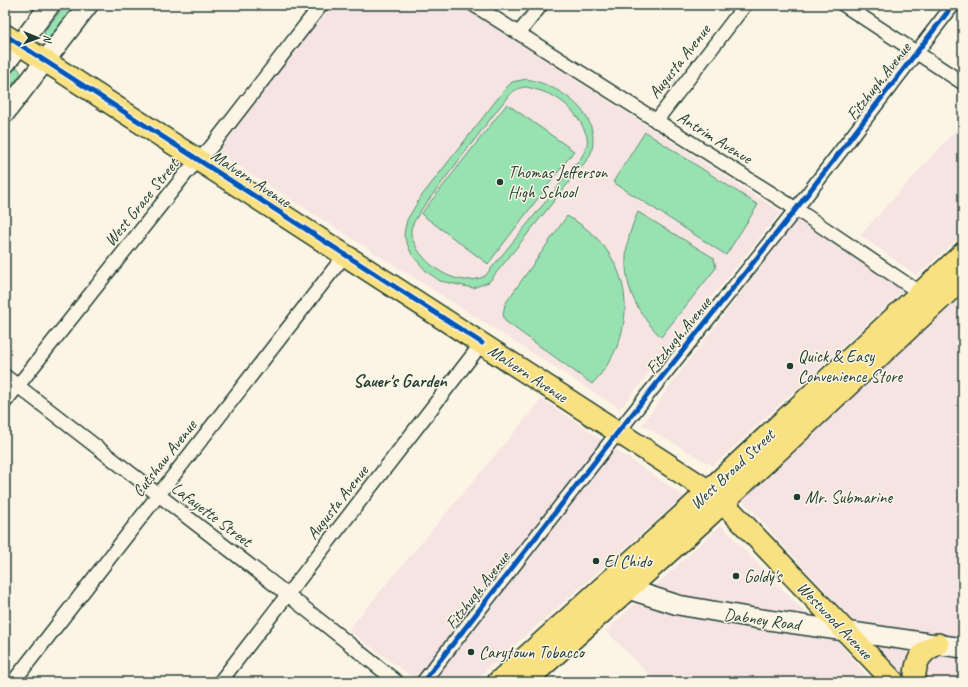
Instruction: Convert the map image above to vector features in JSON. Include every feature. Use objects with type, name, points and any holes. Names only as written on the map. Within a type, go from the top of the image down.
[{"type":"main road","name":"Malvern Avenue","points":[[13,40],[344,256],[482,343],[715,497]]},
{"type":"main road","name":"West Broad Street","points":[[525,682],[622,582],[928,298],[963,253]]},
{"type":"main road","name":"West Broad Street","points":[[928,298],[963,278]]},
{"type":"main road","name":"Westwood Avenue","points":[[715,497],[894,682]]},
{"type":"main road","name":"West Broad Street","points":[[498,682],[622,582]]},
{"type":"main road","points":[[915,682],[915,672],[921,655],[926,649],[938,644]]},
{"type":"street","points":[[5,64],[13,40],[50,5]]},
{"type":"street","points":[[5,113],[88,5]]},
{"type":"street","name":"West Grace Street","points":[[5,402],[182,178],[211,147],[321,5]]},
{"type":"street","name":"Antrim Avenue","points":[[474,5],[796,209],[928,298]]},
{"type":"street","points":[[519,34],[541,5]]},
{"type":"street","name":"Augusta Avenue","points":[[656,120],[745,5]]},
{"type":"street","points":[[844,5],[963,83]]},
{"type":"street","name":"Fitzhugh Avenue","points":[[423,682],[618,432],[796,209],[918,53],[953,5]]},
{"type":"street","name":"Cutshaw Avenue","points":[[12,680],[344,256]]},
{"type":"street","name":"Augusta Avenue","points":[[220,682],[482,343]]},
{"type":"street","name":"Lafayette Street","points":[[5,376],[288,595],[396,682]]},
{"type":"street","name":"Dabney Road","points":[[622,582],[664,601],[714,612],[963,648]]},
{"type":"shaded area","name":"Thomas Jefferson High School","points":[[330,5],[459,5],[781,212],[620,409],[218,153]]},
{"type":"shaded area","points":[[963,122],[963,234],[917,276],[860,235]]},
{"type":"shaded area","points":[[797,220],[904,290],[713,466],[642,425],[677,376]]},
{"type":"shaded area","points":[[963,280],[963,682],[908,682],[730,487]]},
{"type":"shaded area","points":[[542,399],[684,496],[473,682],[419,682],[348,630]]},
{"type":"shaded area","points":[[721,525],[808,616],[659,592],[655,586]]},
{"type":"shaded area","points":[[634,604],[835,639],[873,682],[656,682],[606,631]]},
{"type":"green space","points":[[65,5],[82,5],[52,40],[45,38],[44,32]]},
{"type":"green space","points":[[13,66],[18,68],[21,73],[5,94],[5,73]]},
{"type":"green space","points":[[527,79],[540,83],[553,88],[577,105],[586,115],[591,128],[593,141],[590,156],[489,282],[473,288],[440,281],[427,272],[412,255],[404,236],[407,220],[420,198],[512,82]],"holes":[[[526,87],[535,89],[558,99],[576,115],[587,137],[587,146],[585,151],[581,158],[485,276],[466,280],[457,279],[439,271],[431,265],[418,250],[411,235],[413,225],[421,210],[509,95],[517,89]]]},
{"type":"green space","points":[[507,104],[574,151],[488,264],[421,214]]},
{"type":"green space","points":[[645,132],[758,205],[726,255],[613,182]]},
{"type":"green space","points":[[638,212],[714,258],[716,268],[661,337],[648,323],[639,309],[627,279],[627,246],[631,229]]},
{"type":"green space","points":[[567,216],[589,231],[606,250],[618,271],[624,293],[625,317],[619,340],[609,363],[592,384],[505,321],[503,314],[505,304]]},
{"type":"cycle path","points":[[423,682],[618,432],[796,209],[953,5]]},
{"type":"cycle path","points":[[5,35],[482,343]]},
{"type":"place","name":"Thomas Jefferson High School","points":[[500,182]]},
{"type":"place","name":"Quick & Easy Convenience Store","points":[[790,366]]},
{"type":"place","name":"Mr. Submarine","points":[[797,497]]},
{"type":"place","name":"El Chido","points":[[596,561]]},
{"type":"place","name":"Goldy's","points":[[736,576]]},
{"type":"place","name":"Carytown Tobacco","points":[[471,652]]},
{"type":"district","name":"Sauer's Garden","points":[[400,381]]}]
